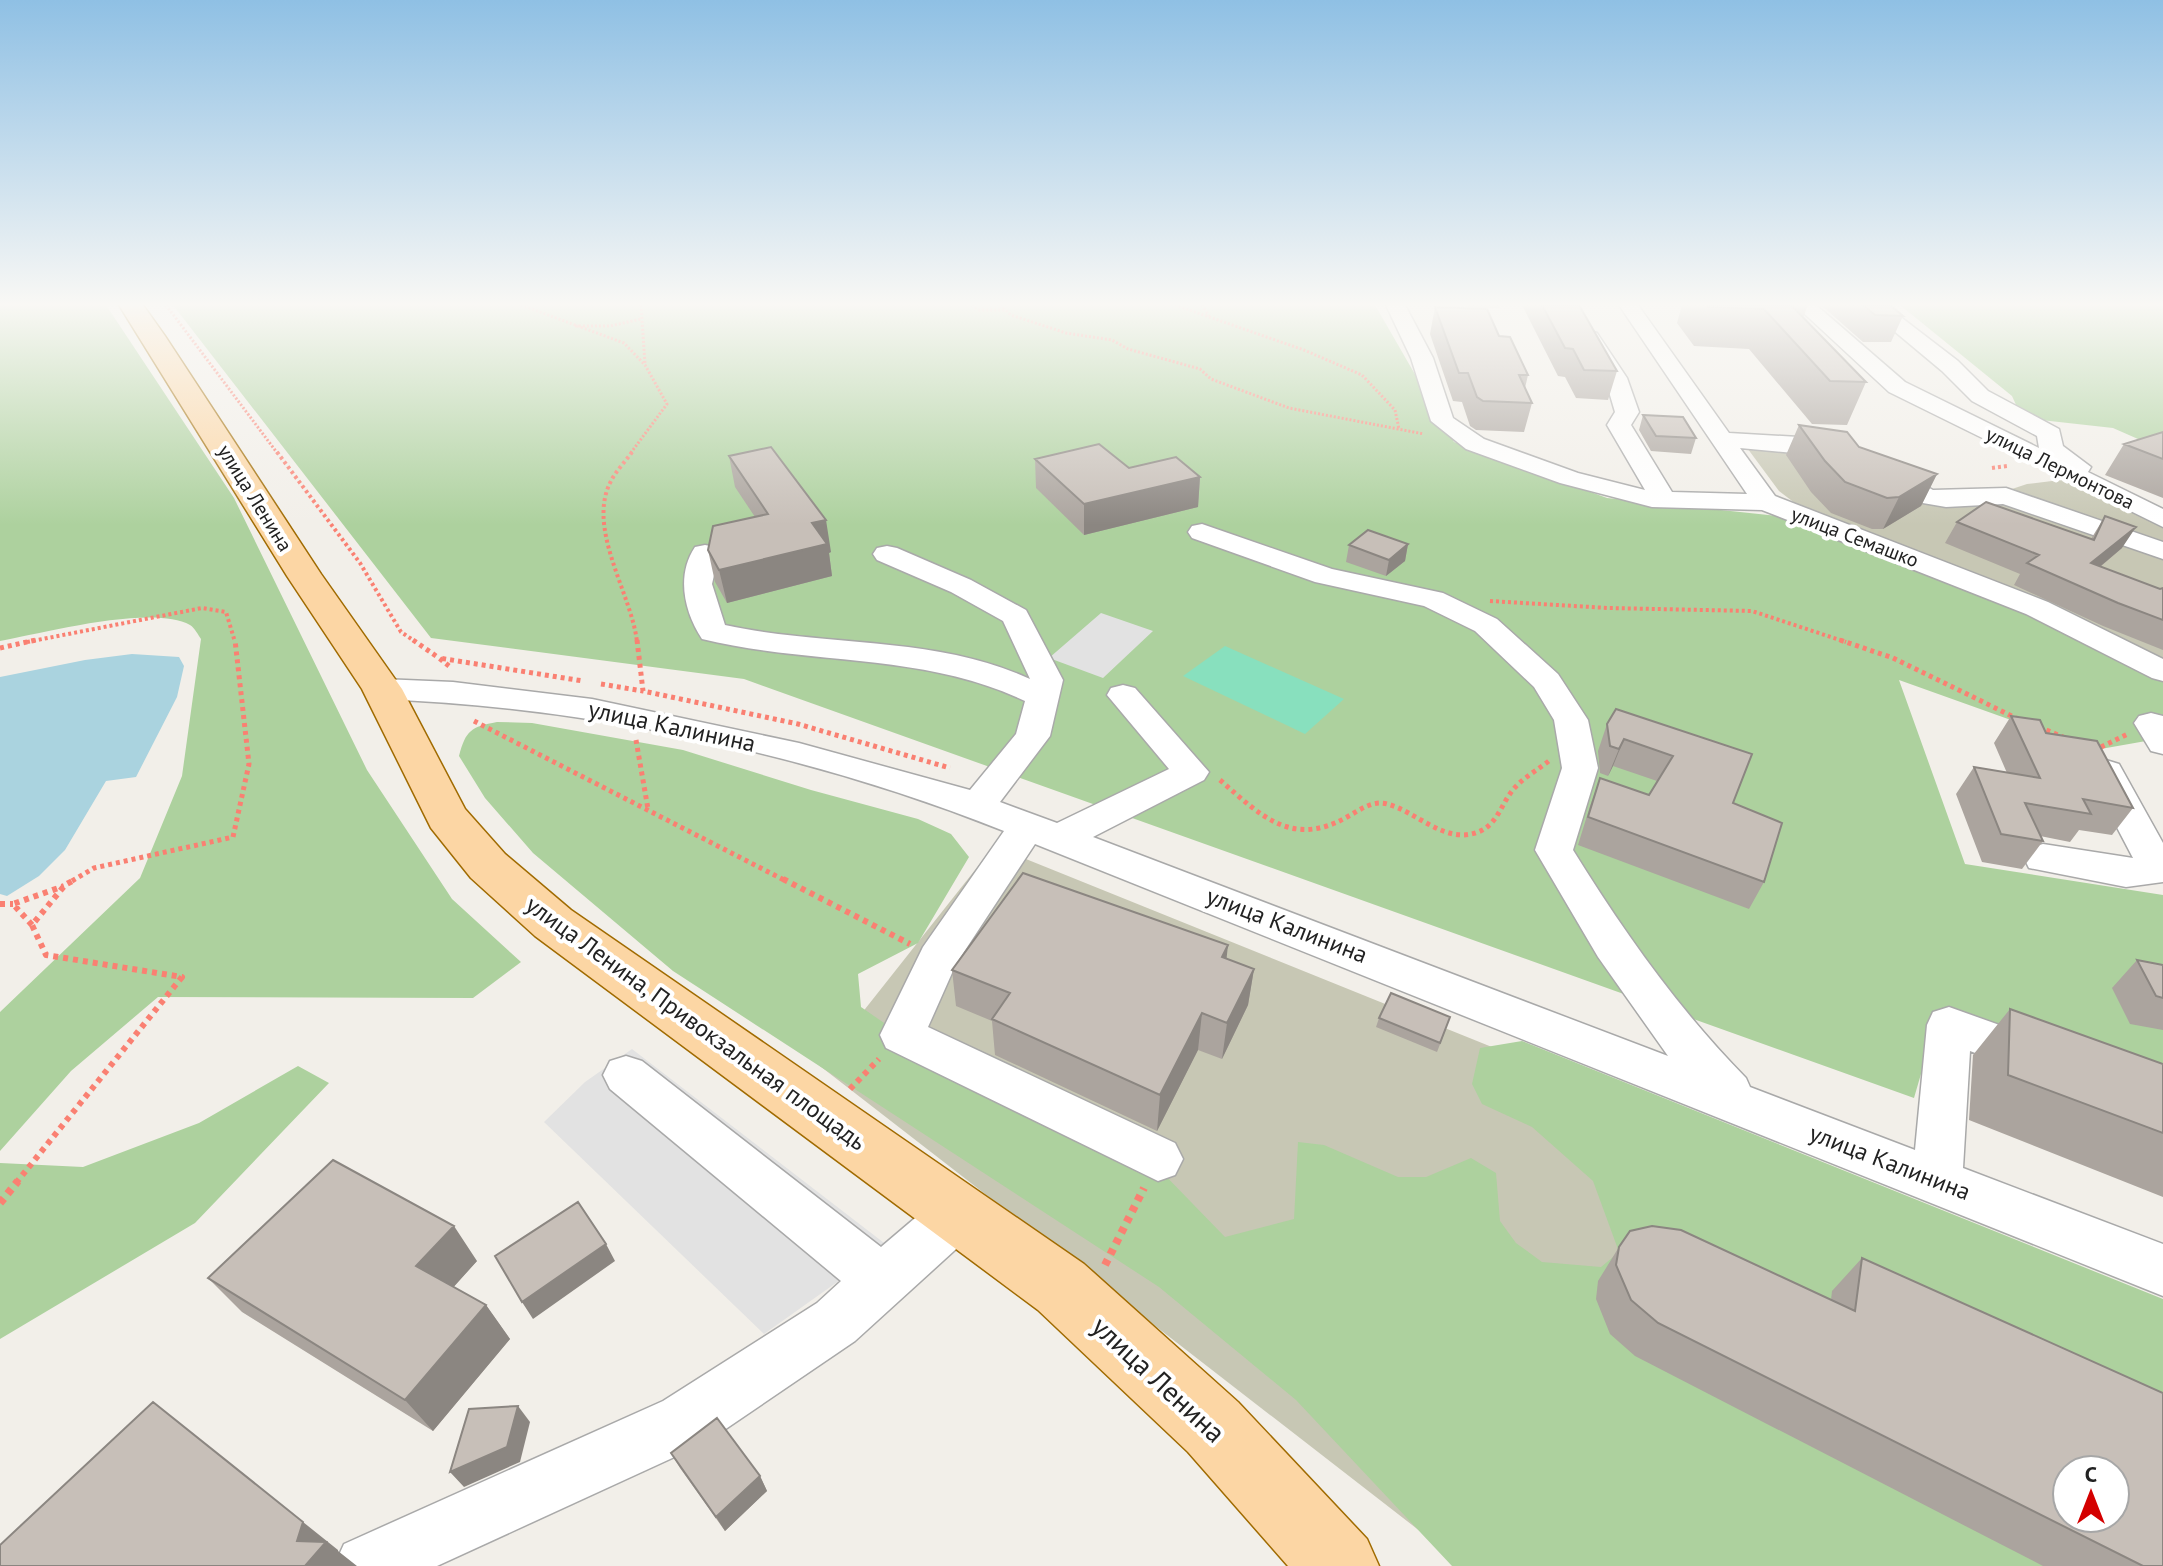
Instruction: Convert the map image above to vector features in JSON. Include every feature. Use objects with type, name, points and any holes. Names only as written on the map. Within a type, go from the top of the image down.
[{"type":"main road","name":"улица Ленина","points":[[180,378],[305,576],[382,689]]},
{"type":"main road","name":"улица Ленина, Привокзальная площадь","points":[[382,689],[447,817],[488,866],[553,923],[959,1213]]},
{"type":"main road","name":"улица Ленина","points":[[959,1213],[1061,1287],[1213,1427],[1340,1566]]},
{"type":"street","points":[[1429,378],[1443,421],[1475,444],[1569,478],[1664,499],[1766,502]]},
{"type":"street","points":[[1616,378],[1627,412],[1619,425],[1664,499]]},
{"type":"street","name":"улица Семашко","points":[[1679,378],[1766,502],[2037,608],[2163,671]]},
{"type":"street","name":"улица Лермонтова","points":[[1887,378],[1920,399],[2163,519]]},
{"type":"street","points":[[1907,378],[1920,399]]},
{"type":"street","points":[[1962,378],[1980,396],[2051,434],[2048,437],[2052,450],[2163,509]]},
{"type":"street","points":[[1722,439],[1816,446],[1846,454],[1925,496],[1949,500],[1988,494],[2006,496],[2163,551]]},
{"type":"street","points":[[1202,532],[1325,576],[1433,599],[1486,625],[1547,681],[1571,720],[1580,768],[1554,850],[1592,915],[1695,1058],[1742,1104]]},
{"type":"street","points":[[705,553],[696,574],[700,605],[713,632],[756,644],[887,652],[952,661],[1013,680],[1043,697]]},
{"type":"street","points":[[887,554],[961,586],[1015,616],[1047,680],[1033,736],[987,793]]},
{"type":"street","name":"улица Калинина","points":[[382,689],[456,690],[571,704],[801,753],[935,790],[987,793],[1045,830],[1742,1104],[1938,1166],[2163,1270]]},
{"type":"street","points":[[1123,695],[1191,772],[1045,830],[938,958],[902,1035],[1158,1159]]},
{"type":"street","points":[[2043,858],[2126,873],[2160,868],[2095,750]]},
{"type":"street","points":[[1938,1166],[1949,1025],[2063,1067]]},
{"type":"street","points":[[626,1075],[882,1281]]},
{"type":"street","points":[[366,1566],[684,1422],[836,1322],[959,1213]]},
{"type":"path","points":[[221,378],[360,563],[401,632],[449,666]]},
{"type":"path","points":[[643,691],[635,624],[609,553],[604,506],[609,484],[667,404],[652,378]]},
{"type":"path","points":[[1210,378],[1289,408],[1426,435]]},
{"type":"path","points":[[1365,378],[1395,410],[1399,429]]},
{"type":"path","points":[[1433,599],[1752,611],[1893,658],[2005,713],[2095,750],[2157,733]]},
{"type":"path","points":[[0,648],[202,608],[226,612],[234,630],[249,764],[233,837],[94,868],[65,885],[13,904],[0,904]]},
{"type":"path","points":[[439,658],[584,682]]},
{"type":"path","points":[[599,684],[739,707],[855,737],[987,793]]},
{"type":"path","points":[[469,719],[938,958]]},
{"type":"path","points":[[635,731],[648,810]]},
{"type":"path","points":[[1191,772],[1208,769],[1258,812],[1288,831],[1313,831],[1343,820],[1366,805],[1384,803],[1457,835],[1473,834],[1492,826],[1513,789],[1575,738]]},
{"type":"path","points":[[32,925],[65,885]]},
{"type":"path","points":[[0,1203],[182,977],[46,955],[32,925],[13,904]]},
{"type":"path","points":[[823,1116],[902,1035]]},
{"type":"path","points":[[1084,1308],[1158,1159]]},
{"type":"shaded area","points":[[1793,439],[1926,493],[2003,492],[2027,484],[2068,479],[2163,526],[2163,660],[1800,507],[1779,491],[1742,441]]},
{"type":"shaded area","points":[[1101,613],[1153,631],[1103,678],[1049,658]]},
{"type":"shaded area","points":[[994,846],[2163,1318],[2163,1566],[1465,1566],[820,1066]]},
{"type":"shaded area","points":[[632,1049],[888,1246],[764,1334],[544,1122],[585,1082]]},
{"type":"green space","points":[[0,378],[154,378],[234,498],[367,770],[452,899],[521,962],[473,998],[158,997],[71,1071],[0,1151],[0,1012],[140,878],[182,776],[201,639],[190,625],[173,619],[150,618],[97,622],[0,641]]},
{"type":"green space","points":[[230,378],[1417,378],[1454,442],[1607,498],[1788,517],[2035,612],[2163,680],[2163,738],[2095,750],[1899,680],[1965,864],[2163,895],[2163,1104],[1939,1012],[1914,1098],[744,679],[431,638]]},
{"type":"green space","points":[[1990,378],[2163,378],[2163,450],[2113,428],[2022,418],[2012,396]]},
{"type":"green space","points":[[1225,646],[1344,699],[1305,734],[1183,676]]},
{"type":"green space","points":[[497,722],[532,723],[683,750],[918,819],[951,834],[969,857],[918,943],[858,974],[861,1007],[968,1081],[1157,1167],[1225,1237],[1294,1219],[1298,1142],[1324,1145],[1398,1177],[1426,1177],[1471,1158],[1496,1173],[1500,1221],[1516,1243],[1542,1262],[1601,1267],[1619,1252],[1593,1181],[1532,1127],[1482,1104],[1472,1084],[1480,1048],[1522,1041],[2163,1299],[2163,1566],[1452,1566],[1296,1400],[1159,1287],[673,971],[533,853],[485,798],[459,756],[464,740],[475,728]]},
{"type":"green space","points":[[298,1066],[329,1083],[195,1223],[0,1339],[0,1163],[83,1167],[199,1123]]},
{"type":"water","points":[[132,654],[179,657],[184,666],[177,697],[136,777],[106,781],[65,850],[39,876],[7,896],[0,894],[0,677]]},
{"type":"building","points":[[1470,378],[1520,378],[1532,403],[1483,401],[1477,397]]},
{"type":"building","points":[[1827,378],[1862,378],[1866,382],[1830,381]]},
{"type":"building","points":[[1643,415],[1683,417],[1696,438],[1656,436]]},
{"type":"building","points":[[1799,425],[1847,432],[1859,447],[1937,474],[1899,497],[1887,498],[1845,482]]},
{"type":"building","points":[[2163,432],[2163,459],[2124,444]]},
{"type":"building","points":[[1099,444],[1129,468],[1176,457],[1200,477],[1084,504],[1035,459]]},
{"type":"building","points":[[771,447],[826,520],[812,523],[827,544],[719,570],[708,550],[713,526],[768,514],[729,456]]},
{"type":"building","points":[[1986,502],[2094,540],[2105,516],[2136,527],[2091,563],[2163,588],[2163,620],[2027,563],[2039,555],[1957,522]]},
{"type":"building","points":[[1368,530],[1408,544],[1389,560],[1349,545]]},
{"type":"building","points":[[1616,709],[1752,754],[1733,803],[1782,823],[1764,882],[1588,817],[1600,778],[1649,795],[1673,756],[1624,739],[1619,749],[1610,746],[1607,724]]},
{"type":"building","points":[[2011,716],[2040,720],[2046,733],[2097,741],[2133,808],[2083,799],[2091,814],[2025,803],[2043,841],[2001,834],[1974,767],[2040,778]]},
{"type":"building","points":[[1023,873],[1228,945],[1222,957],[1254,969],[1227,1023],[1202,1013],[1160,1095],[992,1019],[1010,993],[952,970]]},
{"type":"building","points":[[2137,960],[2163,965],[2163,998],[2156,996]]},
{"type":"building","points":[[1391,993],[1450,1017],[1440,1043],[1379,1018]]},
{"type":"building","points":[[2010,1009],[2163,1064],[2163,1133],[2008,1075]]},
{"type":"building","points":[[333,1160],[454,1226],[416,1266],[486,1305],[405,1400],[208,1278]]},
{"type":"building","points":[[578,1202],[606,1244],[522,1302],[495,1256]]},
{"type":"building","points":[[1652,1226],[1681,1230],[1855,1311],[1862,1258],[2163,1393],[2163,1566],[2143,1566],[2079,1534],[2131,1534],[2131,1454],[2051,1454],[2051,1520],[1658,1323],[1631,1300],[1616,1265],[1619,1247],[1630,1231]]},
{"type":"building","points":[[153,1402],[303,1522],[297,1541],[326,1542],[305,1566],[0,1566],[0,1545]]},
{"type":"building","points":[[518,1406],[507,1447],[450,1472],[469,1409]]},
{"type":"building","points":[[717,1418],[760,1476],[716,1517],[671,1453]]}]
